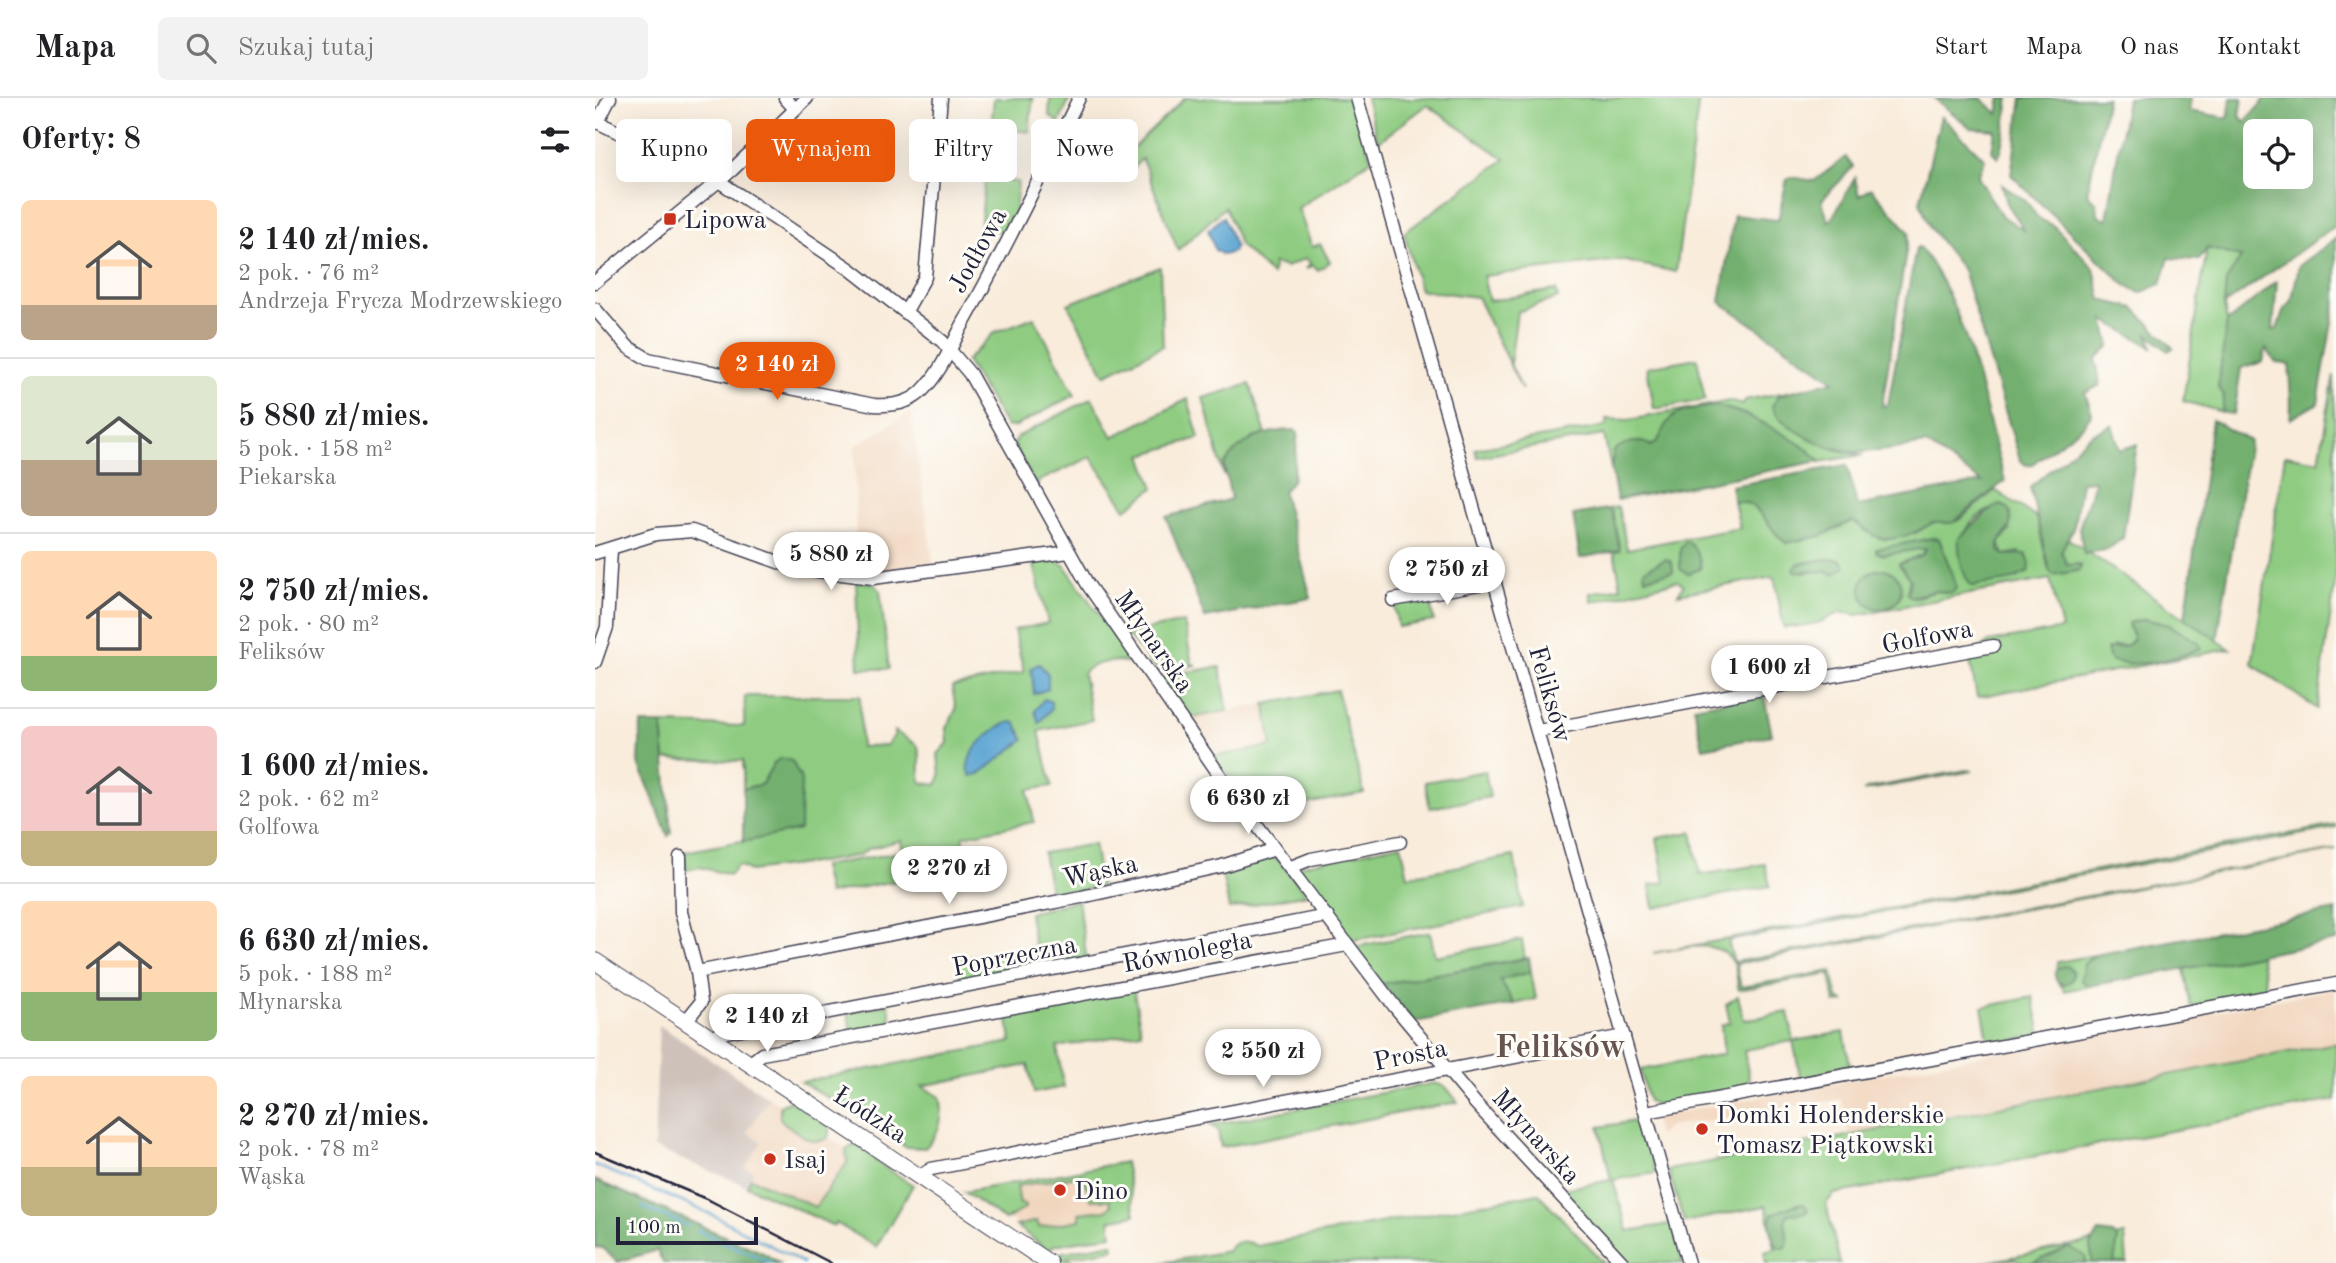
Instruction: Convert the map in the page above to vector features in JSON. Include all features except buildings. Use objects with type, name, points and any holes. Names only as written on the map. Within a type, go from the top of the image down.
[{"type":"main road","name":"Łódzka","points":[[595,961],[1049,1263]]},
{"type":"street","points":[[596,121],[610,98]]},
{"type":"street","points":[[785,98],[795,109]]},
{"type":"street","points":[[732,170],[807,98]]},
{"type":"street","points":[[906,311],[925,277],[941,98]]},
{"type":"street","name":"Jodłowa","points":[[595,309],[628,347],[648,359],[874,405],[898,404],[913,398],[930,382],[951,348],[1029,204],[1079,98]]},
{"type":"street","name":"Feliksów","points":[[1357,98],[1688,1263]]},
{"type":"street","name":"Młynarska","points":[[596,121],[616,131]]},
{"type":"street","points":[[595,282],[715,182]]},
{"type":"street","name":"Młynarska","points":[[720,182],[850,269],[951,348],[969,374],[1069,552],[1117,628],[1275,849],[1447,1068],[1532,1167],[1623,1263]]},
{"type":"street","points":[[595,553],[666,532],[692,531],[795,568],[873,578],[1069,552]]},
{"type":"street","points":[[595,662],[607,627],[611,549]]},
{"type":"street","points":[[1393,600],[1496,582]]},
{"type":"street","name":"Golfowa","points":[[1538,731],[1993,646]]},
{"type":"street","points":[[1291,867],[1311,859],[1400,842]]},
{"type":"street","name":"Wąska","points":[[697,972],[1070,900],[1222,866],[1275,849]]},
{"type":"street","points":[[680,857],[681,912],[697,972],[701,1002],[686,1021]]},
{"type":"street","name":"Poprzeczna","points":[[710,1039],[721,1033],[1327,916]]},
{"type":"street","name":"Równoległa","points":[[749,1064],[762,1054],[1347,944]]},
{"type":"street","points":[[1646,1112],[2336,984]]},
{"type":"street","name":"Prosta","points":[[920,1177],[931,1169],[1624,1036]]},
{"type":"shaded area","points":[[911,412],[934,568],[856,575],[855,446]]},
{"type":"shaded area","points":[[1265,704],[1272,746],[1209,757],[1185,719]]},
{"type":"shaded area","points":[[2336,989],[2336,1043],[1849,1134],[1841,1099],[1667,1127],[1659,1137],[1653,1117]]},
{"type":"shaded area","points":[[659,1025],[769,1098],[747,1132],[762,1142],[745,1167],[754,1171],[747,1186],[654,1148]]},
{"type":"shaded area","points":[[769,1098],[871,1165],[834,1226],[747,1186],[754,1172],[745,1167],[762,1142],[747,1132]]},
{"type":"shaded area","points":[[1125,1162],[1135,1215],[1030,1234],[972,1191]]},
{"type":"green space","points":[[994,98],[1033,98],[1029,132],[1017,131],[1017,119],[992,119]]},
{"type":"green space","points":[[1050,98],[1070,98],[1061,119],[1054,119],[1049,115]]},
{"type":"green space","points":[[1185,98],[1354,98],[1371,160],[1298,208],[1312,247],[1320,244],[1330,262],[1318,270],[1313,265],[1306,269],[1310,263],[1306,258],[1286,267],[1273,263],[1272,275],[1240,246],[1225,207],[1178,250],[1142,159],[1138,163],[1138,143]]},
{"type":"green space","points":[[1366,98],[1699,98],[1676,272],[1621,260],[1483,276],[1489,301],[1556,290],[1558,298],[1517,312],[1510,364],[1522,390],[1477,297],[1420,290],[1404,233],[1505,159],[1427,105],[1378,142]]},
{"type":"green space","points":[[1981,98],[1998,114],[2001,98],[2009,98],[1998,158],[1992,151],[1995,130],[1971,128],[1935,99]]},
{"type":"green space","points":[[2022,98],[2107,98],[2087,194],[2097,203],[2098,216],[2107,219],[2127,98],[2191,98],[2189,111],[2228,118],[2231,98],[2243,98],[2240,116],[2243,120],[2243,189],[2313,189],[2313,119],[2248,119],[2266,98],[2336,99],[2336,225],[2224,305],[2226,281],[2241,257],[2207,248],[2199,260],[2169,258],[2161,284],[2140,293],[2124,284],[2011,175]]},
{"type":"green space","points":[[1941,116],[1985,159],[1978,177],[2001,215],[2025,231],[2007,203],[2002,184],[2027,202],[2038,218],[2054,226],[2094,268],[2101,300],[2134,308],[2173,348],[2168,351],[2148,334],[2152,347],[2104,320],[2110,346],[2096,359],[2100,385],[2085,393],[2092,413],[2082,427],[2032,464],[2026,465],[2020,460],[1963,270],[1930,228],[1920,202]]},
{"type":"green space","points":[[1846,157],[1853,167],[1822,200],[1828,221],[1855,178],[1859,196],[1871,188],[1909,232],[1882,406],[1888,405],[1916,248],[1919,247],[1936,270],[1962,327],[2005,481],[1952,523],[1932,523],[1913,533],[1889,539],[1875,536],[1852,521],[1821,536],[1786,543],[1751,505],[1734,502],[1731,486],[1847,465],[1857,506],[1982,482],[1926,444],[1858,452],[1828,446],[1794,429],[1773,410],[1772,406],[1779,396],[1834,381],[1720,302],[1734,215],[1778,220],[1787,179],[1791,177],[1814,181]]},
{"type":"green space","points":[[985,182],[1018,182],[1015,213],[1005,231],[980,230]]},
{"type":"green space","points":[[2336,238],[2336,299],[2318,403],[2290,419],[2290,365],[2275,362],[2266,348],[2263,362],[2241,368],[2234,415],[2222,412],[2224,395],[2218,387],[2227,322],[2277,281],[2273,330],[2277,329],[2284,309],[2291,303],[2299,266]]},
{"type":"green space","points":[[2207,248],[2242,257],[2224,305],[2227,322],[2218,387],[2224,395],[2222,412],[2183,401]]},
{"type":"green space","points":[[1160,267],[1163,346],[1105,375],[1068,304]]},
{"type":"green space","points":[[1034,317],[1075,395],[1016,426],[1007,427],[966,361],[995,332]]},
{"type":"green space","points":[[1697,358],[1705,400],[1654,409],[1647,367]]},
{"type":"green space","points":[[2334,375],[2336,577],[2317,709],[2252,664],[2285,455],[2319,461]]},
{"type":"green space","points":[[1250,384],[1266,434],[1253,438],[1224,465],[1224,476],[1203,398]]},
{"type":"green space","points":[[1792,391],[1779,396],[1813,438],[1832,449],[1863,455],[1819,462],[1819,459],[1786,437],[1749,416],[1730,409],[1710,406],[1695,408],[1730,401],[1743,405],[1745,400]]},
{"type":"green space","points":[[1092,398],[1113,437],[1188,399],[1199,438],[1142,455],[1154,488],[1126,509],[1091,457],[1039,481],[1037,487],[1014,446],[1017,437]]},
{"type":"green space","points":[[1715,406],[1727,408],[1771,427],[1800,444],[1820,461],[1617,500],[1611,468],[1614,451],[1632,442],[1651,446],[1659,439],[1671,418],[1688,410]]},
{"type":"green space","points":[[1690,409],[1673,417],[1655,444],[1619,447],[1614,452],[1611,468],[1604,435],[1477,457],[1475,449],[1607,426],[1606,419],[1629,420]]},
{"type":"green space","points":[[2212,420],[2250,441],[2217,640],[2185,618]]},
{"type":"green space","points":[[2112,425],[2120,450],[2137,444],[2123,538],[2108,549],[2084,554],[2079,528],[2095,481],[2081,482],[2074,526],[2061,552],[2067,565],[2078,564],[2081,568],[2078,571],[2053,575],[2049,570],[2030,487],[2092,434]]},
{"type":"green space","points":[[1295,430],[1298,432],[1293,479],[1283,492],[1311,598],[1205,618],[1166,517],[1231,499],[1224,465],[1230,456],[1245,443],[1264,434]]},
{"type":"green space","points":[[1995,490],[2037,518],[2049,570],[2065,572],[2080,565],[2070,566],[2064,560],[2062,549],[2067,538],[2230,649],[1977,697],[1969,656],[1989,642],[2062,629],[2050,579],[1857,615],[1840,613],[1816,624],[1784,628],[1774,577],[1678,594],[1684,585],[1677,581],[1592,602],[1590,593],[1621,587],[1614,551],[1619,550],[1612,513],[1607,509],[1618,507],[1627,549],[1740,528],[1734,502],[1742,502],[1757,509],[1786,543],[1821,536],[1852,521],[1874,536],[1916,533],[1932,523],[1958,521]],"holes":[[[2001,505],[2010,530],[1999,543],[2004,555],[2019,552],[2018,578],[1972,586],[1964,572],[1961,545],[1968,528],[1990,509]],[[1932,538],[1939,539],[1957,588],[1951,593],[1937,591],[1915,598],[1907,593],[1910,580],[1899,564],[1927,552],[1922,547]],[[1826,559],[1840,560],[1834,574],[1822,571],[1803,573],[1798,564]],[[2129,628],[2201,648],[2178,655],[2112,646],[2128,645],[2134,639]]]},
{"type":"green space","points":[[2001,505],[2008,508],[2011,519],[1999,543],[1999,550],[2004,555],[2026,554],[2030,563],[2028,572],[2009,581],[1972,586],[1961,564],[1959,538],[1992,508]]},
{"type":"green space","points":[[1607,509],[1612,512],[1620,550],[1580,558],[1573,515]]},
{"type":"green space","points":[[1939,539],[1957,588],[1951,593],[1937,591],[1910,597],[1907,593],[1910,580],[1899,564],[1922,555],[1926,548],[1884,555],[1876,552],[1876,549]]},
{"type":"green space","points":[[1686,541],[1695,549],[1700,565],[1700,569],[1688,574],[1680,569],[1680,549]]},
{"type":"green space","points":[[1666,559],[1672,562],[1673,572],[1645,578],[1644,570]]},
{"type":"green space","points":[[1826,559],[1840,560],[1846,567],[1834,574],[1822,571],[1797,572],[1794,569],[1798,564]]},
{"type":"green space","points":[[1055,560],[1064,565],[1134,664],[1107,662],[1088,669],[1083,673],[1092,720],[1039,731],[1052,786],[1028,790],[1034,822],[963,836],[968,867],[828,894],[822,866],[894,853],[903,854],[901,840],[868,849],[860,855],[821,862],[750,871],[738,865],[730,875],[700,867],[686,870],[684,852],[799,830],[774,763],[762,784],[743,789],[743,761],[665,759],[662,724],[744,726],[745,696],[860,696],[861,747],[887,745],[894,736],[894,731],[917,745],[922,783],[937,785],[940,775],[938,754],[948,743],[947,728],[956,709],[952,687],[1024,672],[1014,630],[1048,623],[1033,561]]},
{"type":"green space","points":[[1881,569],[1889,570],[1895,575],[1900,581],[1900,597],[1895,603],[1889,608],[1881,609],[1873,608],[1867,603],[1862,597],[1861,589],[1862,581],[1867,575],[1873,570]]},
{"type":"green space","points":[[856,581],[873,583],[880,590],[889,669],[859,669]]},
{"type":"green space","points":[[1429,598],[1434,621],[1398,627],[1394,604]]},
{"type":"green space","points":[[2145,619],[2169,625],[2199,643],[2201,648],[2156,662],[2120,663],[2110,660],[2107,649],[2128,645],[2134,639],[2128,623]]},
{"type":"green space","points":[[1184,622],[1192,664],[1197,665],[1158,671],[1126,634]]},
{"type":"green space","points":[[1220,667],[1228,711],[1190,718],[1162,681],[1166,675]]},
{"type":"green space","points":[[1337,690],[1364,793],[1260,813],[1212,757],[1272,746],[1265,704]]},
{"type":"green space","points":[[1755,695],[1764,696],[1772,735],[1703,748],[1694,707]]},
{"type":"green space","points":[[641,724],[662,724],[671,833],[668,836],[639,763]]},
{"type":"green space","points":[[781,758],[792,761],[801,779],[800,830],[743,842],[743,789],[762,784],[774,763]]},
{"type":"green space","points":[[1966,770],[1973,771],[1863,791],[1869,788]]},
{"type":"green space","points":[[1485,771],[1490,797],[1430,808],[1425,782]]},
{"type":"green space","points":[[2336,825],[2336,828],[1728,941],[1734,962],[2336,850],[1736,964],[1741,987],[1832,971],[1838,999],[1845,1002],[1835,1003],[1830,974],[1739,990],[1734,964],[1719,950],[1697,946],[1653,953]]},
{"type":"green space","points":[[1692,832],[1700,875],[1765,864],[1770,886],[1654,908],[1650,885],[1665,882],[1657,838]]},
{"type":"green space","points":[[1094,844],[1101,886],[1059,896],[1050,891],[1043,853]]},
{"type":"green space","points":[[1401,844],[1408,876],[1514,856],[1523,907],[1355,940],[1349,938],[1297,866]]},
{"type":"green space","points":[[1271,857],[1277,859],[1307,894],[1229,909],[1222,873],[1224,869]]},
{"type":"green space","points":[[1078,900],[1087,962],[1038,971],[1029,913]]},
{"type":"green space","points":[[2336,910],[2336,941],[2089,986],[2081,980],[2084,964],[2095,955]]},
{"type":"green space","points":[[1430,932],[1435,956],[1522,940],[1525,958],[1381,984],[1354,947]]},
{"type":"green space","points":[[1004,951],[1008,977],[961,985],[957,960]]},
{"type":"green space","points":[[2095,955],[2084,964],[2081,980],[2089,986],[2065,991],[2056,979],[2057,962]]},
{"type":"green space","points":[[2260,955],[2267,992],[2191,1007],[2184,969]]},
{"type":"green space","points":[[1529,958],[1531,972],[1500,980],[1514,1004],[1415,1022],[1381,984]]},
{"type":"green space","points":[[2064,966],[2070,969],[2073,975],[2070,981],[2064,984],[2058,981],[2055,975],[2058,969]]},
{"type":"green space","points":[[1531,972],[1536,999],[1514,1004],[1500,980]]},
{"type":"green space","points":[[1133,986],[1141,1032],[1057,1047],[1064,1087],[1034,1093],[1028,1065],[922,1086],[940,1097],[942,1111],[937,1131],[925,1148],[905,1147],[891,1134],[801,1082],[1011,1042],[1007,1011]]},
{"type":"green space","points":[[1738,996],[1744,1020],[1788,1012],[1794,1041],[1844,1032],[1851,1070],[1801,1080],[1793,1041],[1744,1050],[1751,1089],[1660,1106],[1648,1101],[1640,1070],[1724,1054],[1721,1025],[1730,1022],[1726,1004]]},
{"type":"green space","points":[[2033,997],[2041,1035],[1989,1045],[1982,1007]]},
{"type":"green space","points":[[889,1004],[892,1026],[851,1033],[848,1012]]},
{"type":"green space","points":[[2336,1043],[2336,1100],[1834,1194],[1826,1204],[1840,1263],[1766,1263],[1764,1252],[1775,1249],[1766,1206],[1684,1222],[1668,1170]]},
{"type":"green space","points":[[1435,1083],[1446,1087],[1458,1102],[1221,1147],[1218,1130],[1210,1125]]},
{"type":"green space","points":[[791,1100],[830,1126],[828,1138],[822,1141],[811,1140],[784,1123],[780,1118],[780,1106]]},
{"type":"green space","points":[[1641,1120],[1656,1173],[1613,1180],[1628,1231],[1670,1224],[1666,1206],[1683,1263],[1627,1263],[1559,1190],[1611,1180],[1599,1127]]},
{"type":"green space","points":[[858,1144],[878,1155],[875,1161],[913,1185],[876,1247],[836,1223],[834,1226],[747,1186],[751,1178],[815,1207],[847,1163],[846,1149]]},
{"type":"green space","points":[[1125,1162],[1135,1215],[1110,1220],[1112,1235],[1055,1245],[1048,1250],[1016,1226],[1037,1221],[1039,1227],[1080,1220],[1079,1213],[1106,1210],[1111,1206],[1110,1200],[1091,1200],[1083,1175],[1017,1186],[1020,1204],[1025,1204],[1025,1208],[1005,1220],[964,1192]]},
{"type":"green space","points":[[595,1180],[761,1252],[780,1263],[663,1263],[657,1250],[617,1262],[603,1248],[595,1247]]},
{"type":"green space","points":[[1538,1193],[1604,1263],[1160,1263],[1228,1251],[1234,1244],[1241,1242],[1257,1246]]},
{"type":"green space","points":[[1804,1204],[1808,1210],[1805,1213],[1788,1214],[1785,1221],[1788,1244],[1785,1248],[1777,1247],[1770,1226],[1772,1214]]},
{"type":"green space","points":[[2099,1232],[2113,1234],[2118,1239],[2114,1263],[2093,1263],[2090,1246]]},
{"type":"green space","points":[[2125,1235],[2127,1263],[2022,1263],[2015,1259],[1981,1263]]},
{"type":"green space","points":[[1113,1244],[1114,1249],[1067,1257],[1075,1263],[1068,1263],[1054,1254]]},
{"type":"green space","points":[[2069,1247],[2085,1256],[2086,1263],[2032,1263]]},
{"type":"water","points":[[1223,217],[1235,246],[1233,252],[1223,255],[1215,250],[1208,230]]},
{"type":"water","points":[[1039,664],[1048,674],[1048,689],[1034,694],[1031,668]]},
{"type":"water","points":[[1044,699],[1051,702],[1051,709],[1039,723],[1035,711]]},
{"type":"water","points":[[1011,722],[1016,723],[1024,740],[978,775],[971,776],[968,768],[973,751],[987,736]]},
{"type":"waterway","points":[[595,1165],[715,1216],[803,1263]]},
{"type":"waterway","points":[[642,1207],[688,1226]]},
{"type":"waterway","points":[[697,1230],[771,1263]]},
{"type":"railway","points":[[595,1152],[711,1201],[831,1263]]},
{"type":"place","name":"Lipowa","points":[[670,219]]},
{"type":"place","name":"Domki Holenderskie Tomasz Piątkowski","points":[[1702,1129]]},
{"type":"place","name":"Isaj","points":[[770,1159]]},
{"type":"place","name":"Dino","points":[[1060,1190]]},
{"type":"district","name":"Feliksów","points":[[1560,1045]]}]
